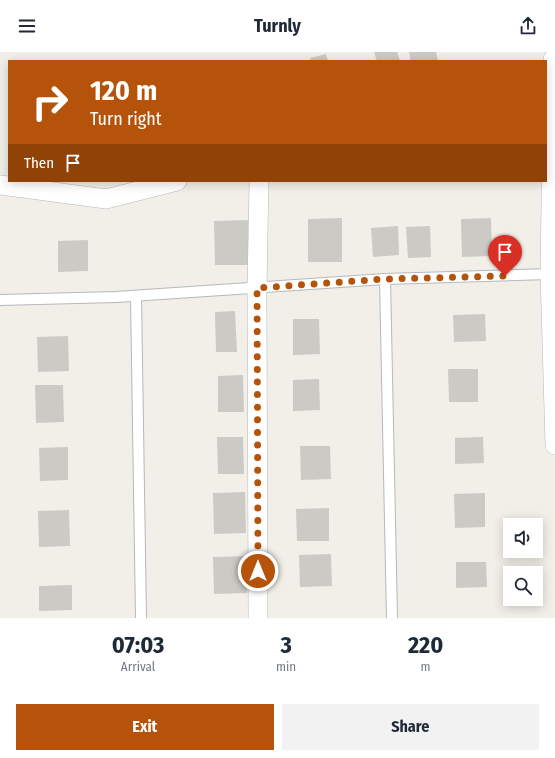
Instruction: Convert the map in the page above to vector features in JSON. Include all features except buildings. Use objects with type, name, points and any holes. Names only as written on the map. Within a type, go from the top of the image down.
[{"type":"street","points":[[551,59],[550,274],[555,445]]},
{"type":"street","points":[[0,185],[106,199],[173,182]]},
{"type":"street","points":[[258,618],[257,288],[259,182]]},
{"type":"lane","points":[[0,300],[116,298],[385,279],[550,274]]},
{"type":"lane","points":[[385,279],[392,618]]},
{"type":"lane","points":[[136,296],[141,618]]},
{"type":"route","points":[[258,571],[257,288],[385,279],[505,276]]}]
